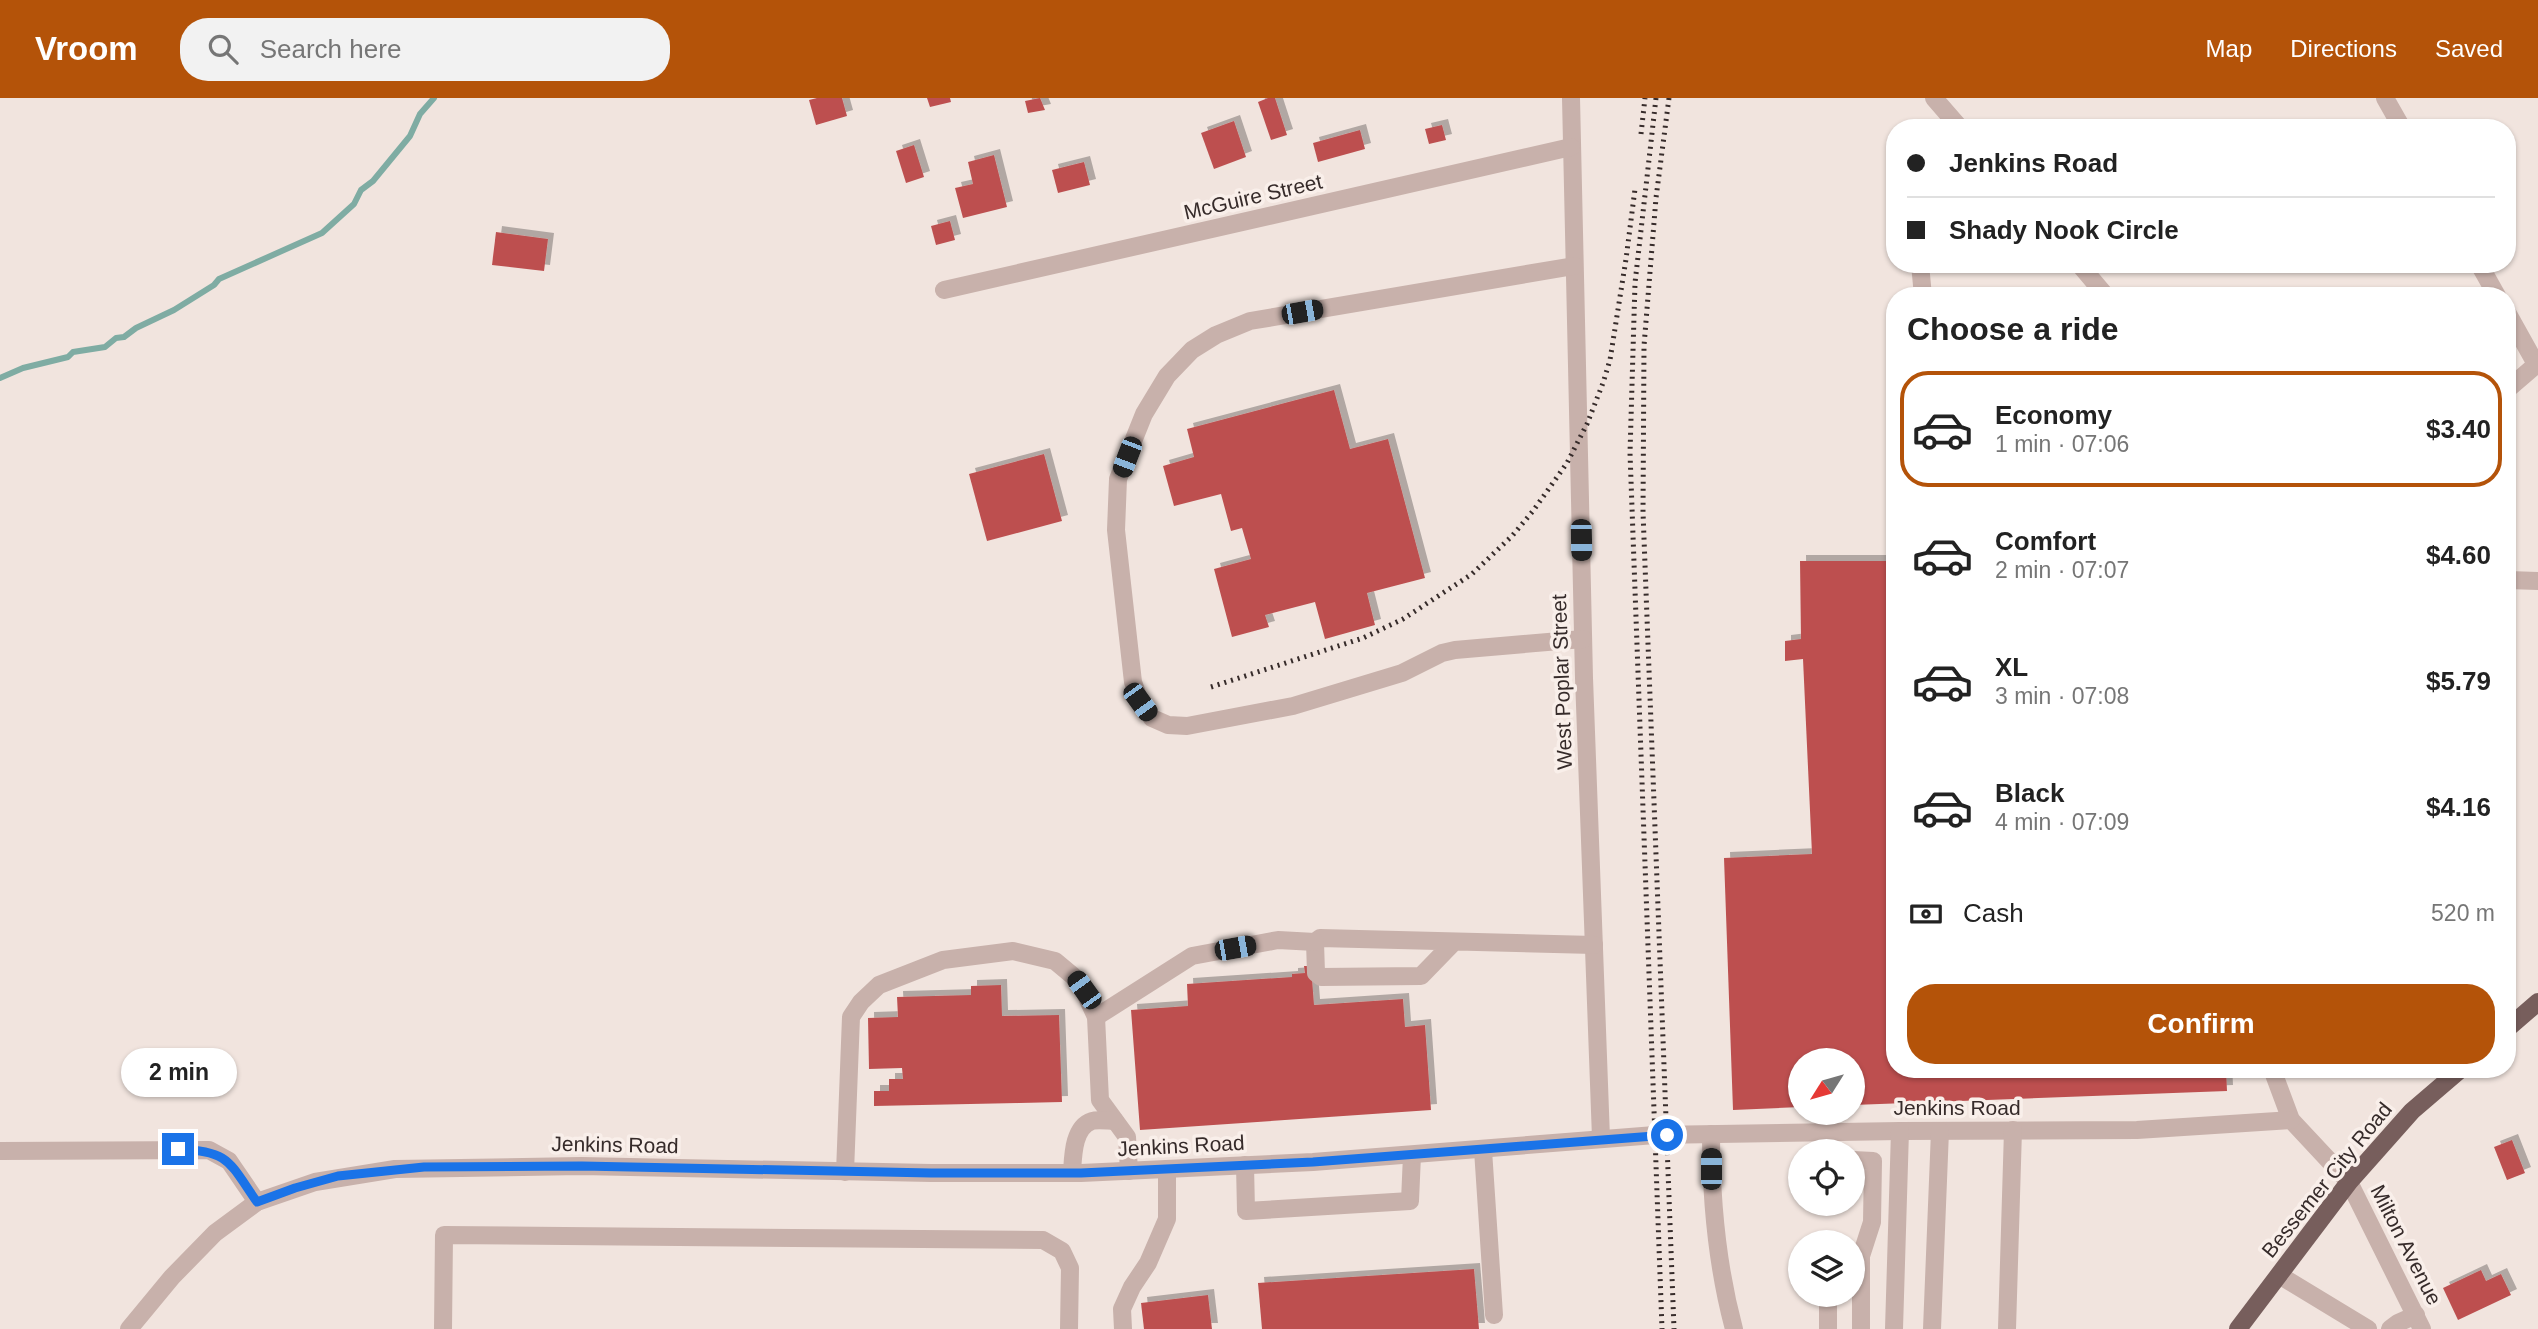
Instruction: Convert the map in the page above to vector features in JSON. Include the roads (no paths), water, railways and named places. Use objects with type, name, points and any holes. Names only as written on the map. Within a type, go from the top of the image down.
[{"type":"main road","points":[[2516,1021],[2538,1002]]},
{"type":"main road","name":"Bessemer City Road","points":[[2238,1329],[2349,1182],[2412,1111],[2450,1078]]},
{"type":"street","name":"West Poplar Street","points":[[1571,98],[1583,639],[1601,1138]]},
{"type":"street","points":[[1934,98],[1948,119]]},
{"type":"street","points":[[2385,98],[2397,119]]},
{"type":"street","name":"McGuire Street","points":[[944,290],[1571,147]]},
{"type":"street","points":[[1574,266],[1250,321],[1216,335],[1192,350],[1167,376],[1144,414],[1118,479],[1116,530],[1133,682],[1140,702],[1152,718],[1168,725],[1187,726],[1293,706],[1402,673],[1455,650],[1583,639]]},
{"type":"street","points":[[2087,273],[2098,287]]},
{"type":"street","points":[[2516,328],[2537,363],[2516,382]]},
{"type":"street","points":[[2516,580],[2538,581]]},
{"type":"street","points":[[1096,1017],[1192,956],[1278,940],[1315,942],[1320,938],[1594,945]]},
{"type":"street","points":[[1315,942],[1316,973],[1321,977],[1421,976],[1454,942]]},
{"type":"street","points":[[845,1172],[850,1017],[861,1002],[879,985],[943,960],[1013,951],[1055,961],[1073,976],[1084,990],[1096,1017],[1100,1100],[1127,1138],[1129,1171]]},
{"type":"street","points":[[2275,1078],[2291,1121]]},
{"type":"street","points":[[1072,1173],[1073,1148],[1083,1127],[1092,1120],[1115,1121]]},
{"type":"street","name":"Jenkins Road","points":[[129,1329],[172,1276],[206,1242],[257,1202],[338,1176],[424,1167],[582,1166],[845,1172],[1072,1173],[1412,1155],[1601,1138],[1900,1131],[2137,1130],[2291,1121]]},
{"type":"street","name":"Milton Avenue","points":[[2291,1121],[2349,1182],[2419,1322]]},
{"type":"street","points":[[2007,1329],[2013,1130]]},
{"type":"street","points":[[1894,1329],[1900,1131]]},
{"type":"street","points":[[1932,1329],[1940,1131]]},
{"type":"street","points":[[1711,1134],[1716,1226],[1728,1307],[1734,1329]]},
{"type":"street","points":[[0,1151],[209,1150],[229,1161],[257,1202]]},
{"type":"street","points":[[1483,1150],[1494,1315]]},
{"type":"street","points":[[1245,1165],[1246,1210],[1396,1202],[1410,1201],[1412,1155]]},
{"type":"street","points":[[1865,1161],[1873,1161],[1872,1222],[1865,1238]]},
{"type":"street","points":[[1123,1329],[1122,1309],[1148,1262],[1167,1219],[1167,1169]]},
{"type":"street","points":[[443,1329],[444,1235],[1042,1240],[1062,1251],[1070,1268],[1069,1329]]},
{"type":"street","points":[[2279,1275],[2368,1329]]},
{"type":"street","points":[[1828,1307],[1828,1329]]},
{"type":"street","points":[[1860,1307],[1861,1329]]},
{"type":"street","points":[[2390,1329],[2419,1322]]},
{"type":"waterway","points":[[0,378],[23,368],[68,357],[73,352],[105,347],[116,338],[124,337],[136,328],[174,310],[214,285],[219,279],[322,233],[354,204],[361,190],[373,181],[410,136],[420,114],[434,98]]},
{"type":"railway","points":[[1641,134],[1645,98]]},
{"type":"railway","points":[[1656,98],[1635,283],[1630,453],[1662,1329]]},
{"type":"railway","points":[[1669,98],[1656,198],[1644,346],[1643,512],[1674,1329]]},
{"type":"railway","points":[[1211,687],[1363,638],[1403,619],[1472,574],[1512,536],[1567,463],[1587,424],[1603,383],[1610,360],[1635,189]]}]
